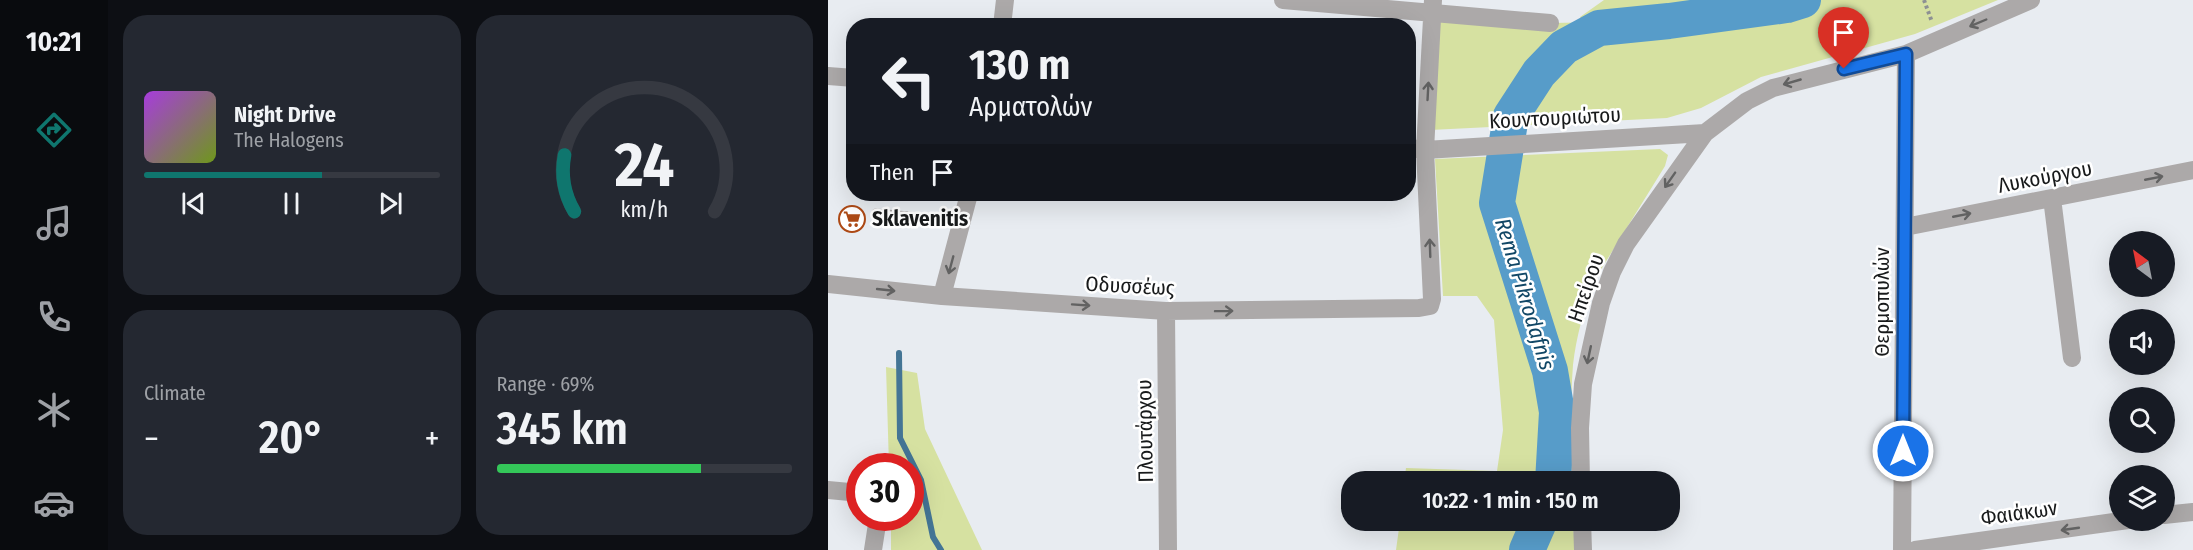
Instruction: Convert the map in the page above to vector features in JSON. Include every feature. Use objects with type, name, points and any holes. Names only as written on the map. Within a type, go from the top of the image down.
[{"type":"street","points":[[1003,18],[1005,0]]},
{"type":"street","points":[[1283,0],[1433,7],[1550,23]]},
{"type":"street","name":"Ηπείρου","points":[[1581,471],[1580,428],[1583,384],[1601,303],[1612,272],[1626,244],[1705,133],[1747,101],[1773,88],[1906,54],[2031,0]]},
{"type":"street","points":[[1417,149],[1433,7]]},
{"type":"street","name":"Θερμοπυλών","points":[[1902,550],[1906,54]]},
{"type":"street","points":[[828,76],[846,77]]},
{"type":"street","name":"Κουντουριώτου","points":[[1417,149],[1705,133]]},
{"type":"street","name":"Οδυσσέως","points":[[828,284],[942,296],[1166,311],[1430,306],[1432,299],[1417,149]]},
{"type":"street","name":"Λυκούργου","points":[[1905,226],[2193,170]]},
{"type":"street","points":[[2052,198],[2072,358]]},
{"type":"street","points":[[942,296],[967,201]]},
{"type":"street","name":"Πλουτάρχου","points":[[1166,311],[1168,550]]},
{"type":"street","points":[[828,490],[846,492]]},
{"type":"street","points":[[2175,514],[2193,512]]},
{"type":"street","name":"Φαιάκων","points":[[1915,550],[2109,523]]},
{"type":"street","points":[[873,550],[876,531]]},
{"type":"street","points":[[1582,531],[1582,550]]},
{"type":"lane","points":[[876,213],[962,221]]},
{"type":"path","points":[[1924,0],[1939,40]]},
{"type":"green space","points":[[1604,0],[1998,0],[1915,34],[1761,77],[1701,108],[1667,118],[1430,130],[1436,19],[1550,23],[1669,21],[1669,18],[1582,20],[1580,17]]},
{"type":"green space","points":[[1660,149],[1668,155],[1665,166],[1592,284],[1583,314],[1573,365],[1572,471],[1497,471],[1503,430],[1494,320],[1477,296],[1443,296],[1435,159]]},
{"type":"green space","points":[[886,367],[917,373],[925,429],[982,550],[891,550],[891,531],[924,531],[924,453],[889,453]]},
{"type":"green space","points":[[1406,468],[1497,471],[1406,471]]},
{"type":"green space","points":[[1399,531],[1574,531],[1575,550],[1396,550]]},
{"type":"waterway","name":"Rema Pikrodafnis","points":[[1787,5],[1788,0]]},
{"type":"waterway","name":"Rema Pikrodafnis","points":[[1554,471],[1557,412],[1550,371],[1497,203],[1511,116],[1539,73],[1564,47],[1599,28],[1787,5],[1803,0]]},
{"type":"waterway","points":[[899,353],[900,438],[921,480],[933,537],[941,550]]},
{"type":"waterway","name":"Rema Pikrodafnis","points":[[1527,550],[1535,531]]},
{"type":"place","name":"Sklavenitis","points":[[852,219]]},
{"type":"route","points":[[1844,69],[1906,54],[1903,451]]}]
